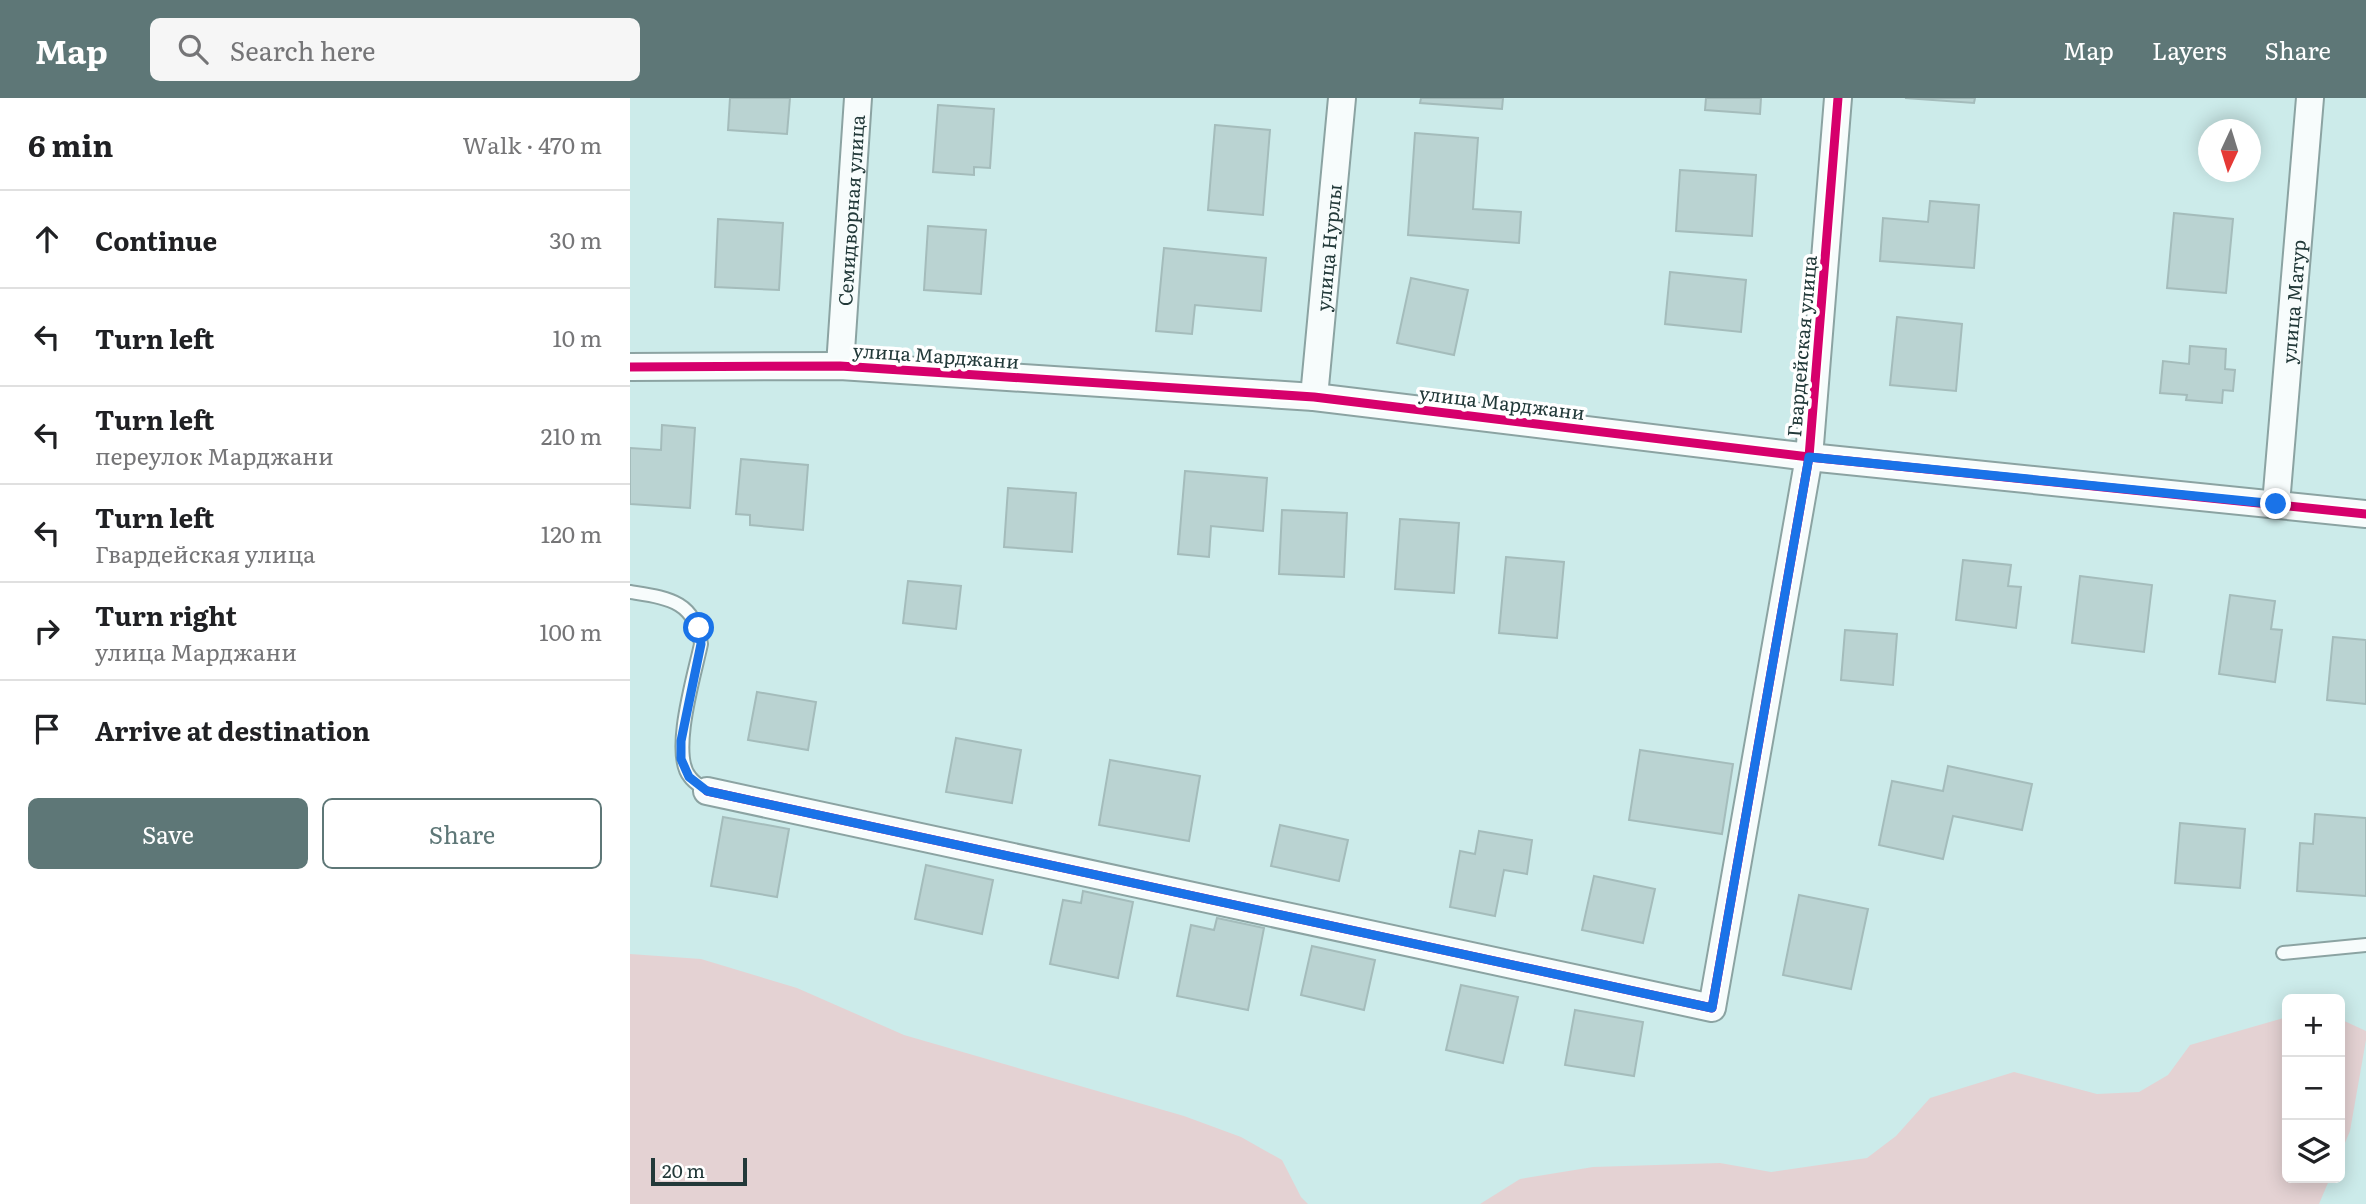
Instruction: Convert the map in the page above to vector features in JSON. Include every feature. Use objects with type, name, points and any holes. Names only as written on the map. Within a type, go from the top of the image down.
[{"type":"street","name":"Семидворная улица","points":[[840,366],[858,98]]},
{"type":"street","name":"улица Нурлы","points":[[1314,397],[1342,98]]},
{"type":"street","name":"Гвардейская улица","points":[[707,791],[1712,1008],[1809,457],[1838,98]]},
{"type":"street","name":"улица Матур","points":[[2276,504],[2310,98]]},
{"type":"street","name":"улица Марджани","points":[[630,367],[840,366],[1314,397],[1809,457],[2366,514]]},
{"type":"lane","points":[[630,592],[663,597],[682,605],[693,616],[699,628],[701,644],[681,741],[681,759],[689,777],[707,791]]},
{"type":"lane","points":[[2283,953],[2366,945]]},
{"type":"shaded area","points":[[630,954],[701,959],[797,988],[904,1035],[1184,1116],[1241,1137],[1282,1160],[1301,1197],[1308,1204],[630,1204]]},
{"type":"shaded area","points":[[2282,1018],[2282,1183],[2328,1183],[2319,1204],[1480,1204],[1520,1179],[1593,1167],[1720,1163],[1771,1172],[1867,1158],[1896,1136],[1930,1098],[2014,1072],[2097,1094],[2139,1092],[2168,1075],[2190,1045]]},
{"type":"shaded area","points":[[2345,1021],[2366,1031],[2350,1131],[2345,1143]]},
{"type":"building","points":[[730,98],[790,98],[787,134],[728,130]]},
{"type":"building","points":[[1421,98],[1503,98],[1502,109],[1420,103]]},
{"type":"building","points":[[1706,98],[1761,98],[1760,114],[1705,110]]},
{"type":"building","points":[[1905,98],[1975,98],[1974,103]]},
{"type":"building","points":[[938,105],[994,109],[990,168],[974,167],[974,175],[933,172]]},
{"type":"building","points":[[1215,125],[1270,130],[1263,215],[1208,210]]},
{"type":"building","points":[[1415,133],[1478,138],[1473,209],[1521,212],[1519,243],[1408,235]]},
{"type":"building","points":[[1680,170],[1756,175],[1752,236],[1676,231]]},
{"type":"building","points":[[1930,201],[1979,205],[1974,268],[1880,261],[1883,218],[1928,222]]},
{"type":"building","points":[[2174,213],[2233,219],[2226,293],[2167,288]]},
{"type":"building","points":[[718,219],[783,223],[779,290],[715,287]]},
{"type":"building","points":[[928,226],[986,230],[981,294],[924,290]]},
{"type":"building","points":[[1164,248],[1266,258],[1261,311],[1195,305],[1192,334],[1156,331]]},
{"type":"building","points":[[1670,272],[1746,280],[1741,332],[1665,324]]},
{"type":"building","points":[[1411,278],[1468,290],[1454,355],[1397,343]]},
{"type":"building","points":[[1897,317],[1962,324],[1956,391],[1890,385]]},
{"type":"building","points":[[2190,346],[2226,349],[2225,369],[2235,370],[2233,391],[2223,390],[2222,403],[2186,400],[2187,395],[2160,393],[2163,361],[2189,364]]},
{"type":"building","points":[[662,425],[695,428],[690,508],[630,504],[630,448],[661,450]]},
{"type":"building","points":[[741,459],[808,465],[803,530],[750,525],[750,515],[736,514]]},
{"type":"building","points":[[1185,471],[1267,478],[1263,531],[1211,526],[1209,557],[1178,554]]},
{"type":"building","points":[[1008,488],[1076,493],[1072,552],[1004,547]]},
{"type":"building","points":[[1282,510],[1347,513],[1344,577],[1279,574]]},
{"type":"building","points":[[1400,519],[1459,523],[1454,593],[1395,589]]},
{"type":"building","points":[[1506,557],[1564,562],[1557,638],[1499,633]]},
{"type":"building","points":[[1963,560],[2011,565],[2008,586],[2021,587],[2016,628],[1956,620]]},
{"type":"building","points":[[2080,576],[2152,585],[2144,652],[2072,643]]},
{"type":"building","points":[[908,581],[961,586],[956,629],[903,623]]},
{"type":"building","points":[[2230,595],[2275,601],[2271,629],[2282,630],[2275,682],[2219,674]]},
{"type":"building","points":[[1845,630],[1897,634],[1893,685],[1841,680]]},
{"type":"building","points":[[2333,637],[2366,640],[2366,704],[2327,700]]},
{"type":"building","points":[[757,692],[816,702],[808,750],[748,740]]},
{"type":"building","points":[[956,738],[1021,750],[1012,803],[946,792]]},
{"type":"building","points":[[1640,750],[1733,764],[1722,834],[1629,820]]},
{"type":"building","points":[[1110,760],[1200,776],[1189,841],[1099,825]]},
{"type":"building","points":[[1948,766],[2032,784],[2022,830],[1953,816],[1943,859],[1879,845],[1892,781],[1943,791]]},
{"type":"building","points":[[2315,814],[2366,818],[2366,896],[2297,891],[2300,843],[2313,844]]},
{"type":"building","points":[[723,817],[789,829],[777,897],[711,886]]},
{"type":"building","points":[[2180,823],[2245,829],[2240,888],[2175,883]]},
{"type":"building","points":[[1280,825],[1348,840],[1339,881],[1271,866]]},
{"type":"building","points":[[1479,831],[1532,840],[1527,874],[1504,870],[1495,916],[1450,907],[1460,851],[1475,854]]},
{"type":"building","points":[[926,865],[993,880],[982,934],[915,919]]},
{"type":"building","points":[[1594,876],[1655,889],[1643,943],[1582,930]]},
{"type":"building","points":[[1083,891],[1133,902],[1118,978],[1050,964],[1063,900],[1081,903]]},
{"type":"building","points":[[1799,895],[1868,909],[1851,989],[1783,975]]},
{"type":"building","points":[[1217,918],[1264,928],[1248,1010],[1177,996],[1191,925],[1214,930]]},
{"type":"building","points":[[1312,946],[1375,960],[1364,1010],[1301,995]]},
{"type":"building","points":[[1461,985],[1518,997],[1503,1063],[1446,1050]]},
{"type":"building","points":[[1575,1010],[1643,1022],[1634,1076],[1565,1065]]},
{"type":"cycle path","points":[[707,791],[1712,1008],[1809,457],[1838,98]]},
{"type":"cycle path","points":[[630,367],[840,366],[1314,397],[1809,457],[2366,514]]},
{"type":"route","points":[[699,628],[701,644],[681,741],[681,759],[689,777],[707,791],[1712,1008],[1809,457],[2276,504]]}]
